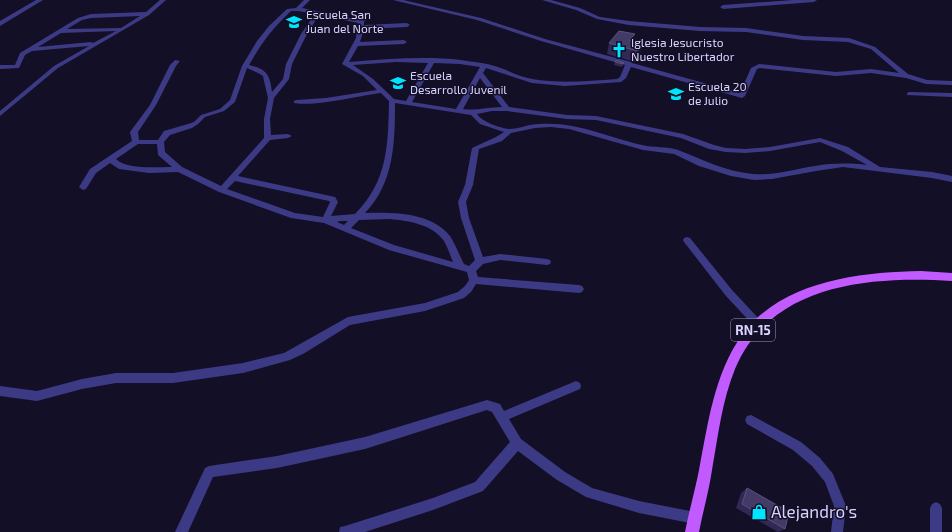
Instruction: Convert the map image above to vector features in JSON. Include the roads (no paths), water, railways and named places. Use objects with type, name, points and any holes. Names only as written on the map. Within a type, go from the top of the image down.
[{"type":"main road","name":"RN-15","points":[[692,532],[703,487],[719,400],[730,366],[740,346],[758,324],[776,309],[795,297],[843,281],[872,276],[931,275],[952,277]]},
{"type":"street","points":[[0,24],[40,0]]},
{"type":"street","points":[[0,114],[56,67],[147,14],[163,0]]},
{"type":"street","points":[[298,9],[305,0]]},
{"type":"street","points":[[396,0],[479,19],[547,41],[742,96],[754,68],[759,66],[836,74],[870,71],[906,76],[926,82],[952,83]]},
{"type":"street","points":[[545,0],[578,9],[598,18],[629,23],[700,29],[746,30],[803,38],[849,40],[873,48],[906,76]]},
{"type":"street","points":[[723,7],[814,0]]},
{"type":"street","points":[[407,25],[361,25],[318,13],[298,9],[289,10],[271,27],[245,66],[234,101],[226,108],[203,116],[196,123],[190,126],[167,133],[160,142],[161,153],[179,169],[222,190],[294,216],[325,220],[392,248],[424,258],[460,266],[473,275],[579,290]]},
{"type":"street","points":[[268,138],[266,119],[271,98],[286,79],[289,64],[304,34],[318,13]]},
{"type":"street","points":[[345,64],[357,44],[361,25],[368,13]]},
{"type":"street","points":[[0,67],[17,67],[22,54],[84,17],[147,14]]},
{"type":"street","points":[[59,31],[123,29]]},
{"type":"street","points":[[357,44],[404,42]]},
{"type":"street","points":[[29,50],[95,44]]},
{"type":"street","points":[[345,64],[396,60],[460,62],[484,66],[532,81],[565,84],[619,81],[623,78],[629,63]]},
{"type":"street","points":[[408,103],[433,60]]},
{"type":"street","points":[[136,142],[134,132],[153,105],[173,65],[177,61]]},
{"type":"street","points":[[345,64],[355,67],[370,79],[392,101],[473,112],[492,109],[507,109],[567,117],[596,118],[683,136],[726,150],[746,151],[770,149],[820,140],[845,149],[882,171]]},
{"type":"street","points":[[245,66],[256,68],[265,75],[271,98]]},
{"type":"street","points":[[459,110],[484,66]]},
{"type":"street","points":[[480,73],[507,109]]},
{"type":"street","points":[[296,102],[326,100],[382,91]]},
{"type":"street","points":[[910,94],[952,95]]},
{"type":"street","points":[[346,228],[368,205],[376,193],[388,163],[392,137],[392,101]]},
{"type":"street","points":[[473,112],[477,119],[482,123],[509,131]]},
{"type":"street","points":[[0,391],[37,396],[82,384],[116,378],[173,378],[243,368],[286,357],[299,351],[348,321],[425,307],[461,295],[468,289],[480,261],[465,218],[462,202],[468,185],[476,148],[498,139],[509,131],[551,125],[569,127],[643,148],[675,152],[702,164],[731,173],[754,177],[772,176],[843,165],[882,171],[932,175],[952,179]]},
{"type":"street","points":[[222,190],[268,138],[288,136]]},
{"type":"street","points":[[83,187],[93,171],[136,142],[160,142]]},
{"type":"street","points":[[111,159],[120,167],[149,170],[179,169]]},
{"type":"street","points":[[234,178],[332,200],[334,205],[325,220]]},
{"type":"street","points":[[325,220],[356,216],[391,216],[414,219],[431,225],[446,238],[460,266]]},
{"type":"street","points":[[688,240],[729,293],[758,324]]},
{"type":"street","points":[[480,261],[500,257],[547,262]]},
{"type":"street","points":[[502,418],[576,386]]},
{"type":"street","points":[[181,532],[209,472],[277,462],[365,443],[488,405],[496,408],[517,443],[561,476],[590,493],[639,507],[695,518]]},
{"type":"street","points":[[751,420],[797,446],[816,462],[829,478],[840,506],[837,532]]},
{"type":"street","points":[[345,532],[439,502],[479,487],[517,443]]},
{"type":"street","points":[[936,508],[936,532]]},
{"type":"place","name":"Escuela San Juan del Norte","points":[[294,22]]},
{"type":"place","name":"Iglesia Jesucristo Nuestro Libertador","points":[[619,50]]},
{"type":"place","name":"Escuela Desarrollo Juvenil","points":[[398,83]]},
{"type":"place","name":"Escuela 20 de Julio","points":[[676,94]]},
{"type":"place","name":"Alejandro's","points":[[759,512]]}]
